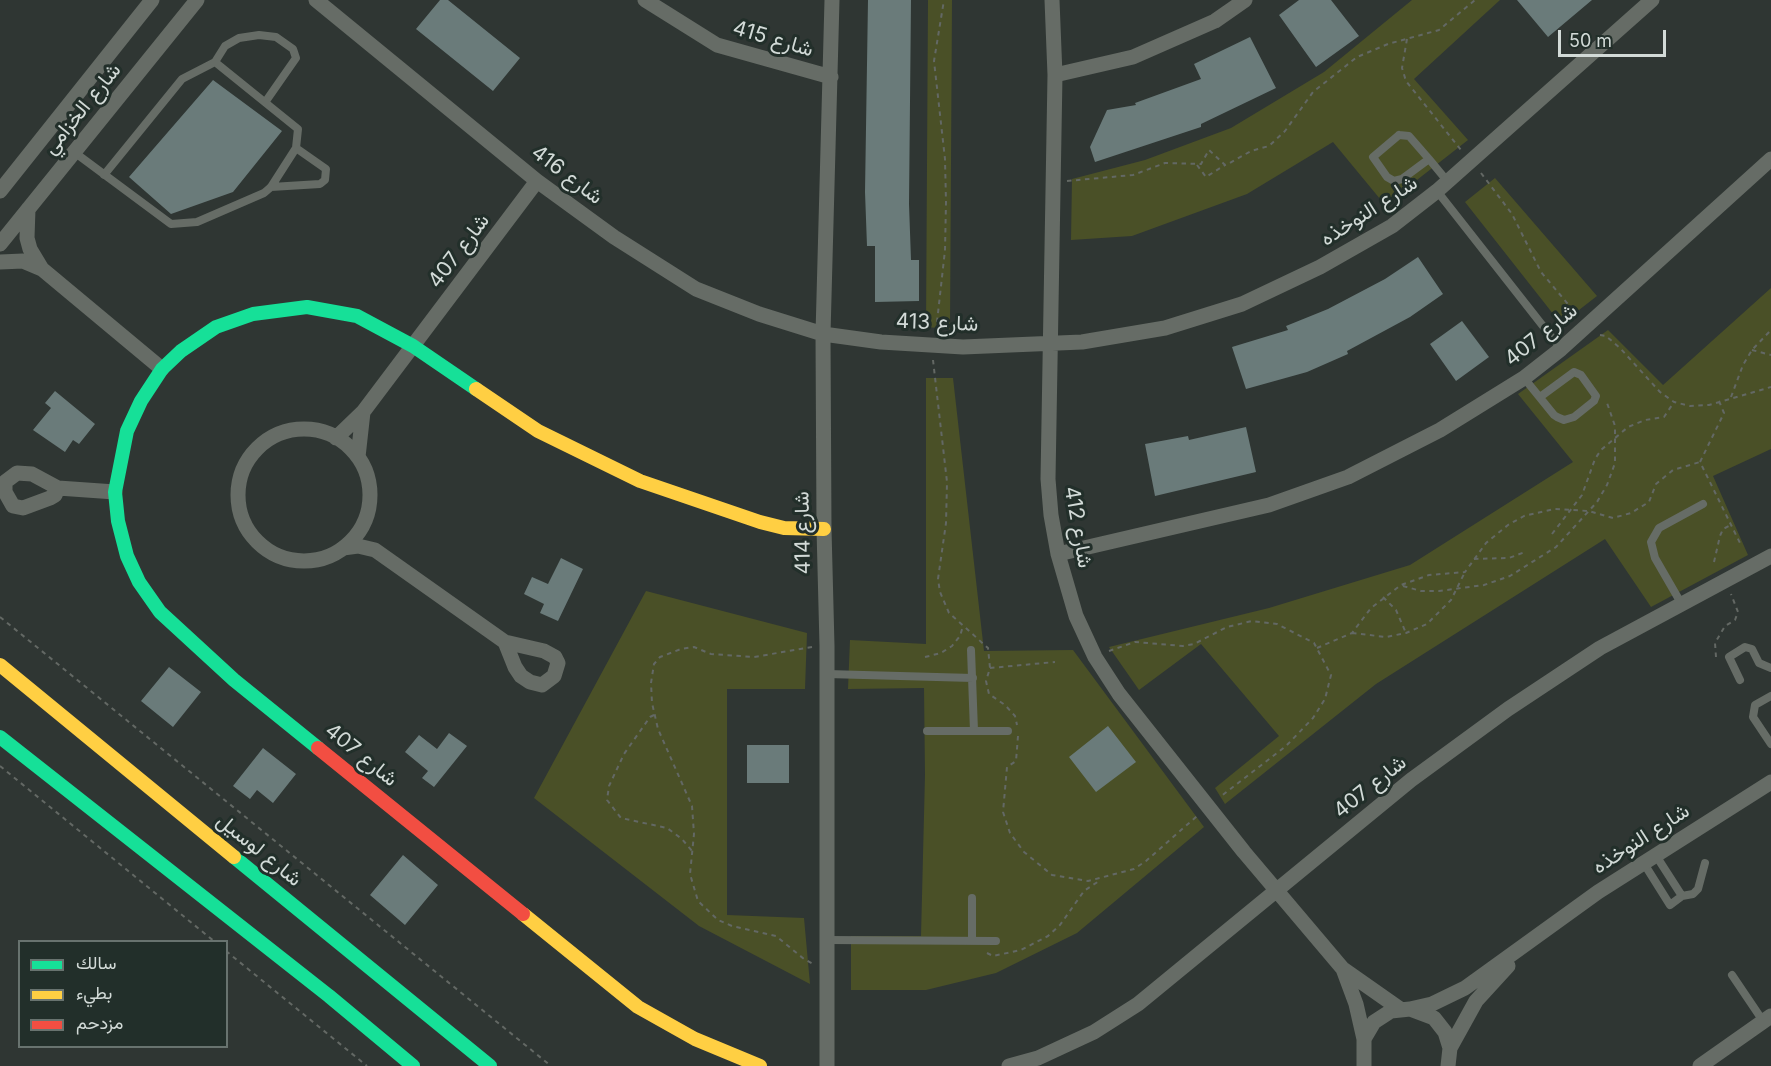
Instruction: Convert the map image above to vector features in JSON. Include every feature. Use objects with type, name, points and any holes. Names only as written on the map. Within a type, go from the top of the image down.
[{"type":"street","name":"شارع الخزامي","points":[[2,186],[152,0]]},
{"type":"street","name":"شارع الخزامي","points":[[0,244],[197,0]]},
{"type":"street","name":"شارع 416","points":[[316,0],[537,181],[614,237],[696,289],[759,314],[823,334]]},
{"type":"street","name":"شارع 415","points":[[645,0],[717,45],[831,76]]},
{"type":"street","name":"شارع 414","points":[[826,1066],[827,646],[823,334],[832,0]]},
{"type":"street","name":"شارع 412","points":[[1052,0],[1055,75],[1048,344],[1048,479],[1058,554],[1076,616],[1095,657],[1119,694],[1277,891],[1343,969],[1405,1009],[1426,1014],[1440,1024],[1450,1048]]},
{"type":"street","points":[[1055,75],[1133,57],[1215,21],[1245,0]]},
{"type":"street","name":"شارع النوخذه","points":[[1048,344],[1134,335],[1206,317],[1242,304],[1361,245],[1403,218],[1442,187],[1652,0]]},
{"type":"street","name":"شارع 407","points":[[1058,554],[1269,505],[1348,477],[1440,430],[1524,378],[1562,349],[1771,159]]},
{"type":"street","name":"شارع 407","points":[[413,346],[537,181]]},
{"type":"street","points":[[28,209],[27,238],[30,249],[42,268],[162,369]]},
{"type":"street","points":[[0,262],[23,261],[42,268]]},
{"type":"street","name":"شارع 407","points":[[760,1066],[695,1039],[638,1007],[234,680],[160,612],[148,597],[127,556],[118,522],[115,492],[118,461],[127,431],[141,401],[162,369],[181,351],[216,327],[253,314],[307,307],[357,315],[413,346],[538,431],[640,481],[760,522],[784,528],[824,529]]},
{"type":"street","name":"شارع 413","points":[[823,334],[963,347],[1048,344]]},
{"type":"street","points":[[336,438],[363,412],[413,346]]},
{"type":"street","points":[[358,457],[363,412]]},
{"type":"street","points":[[367,514],[362,527],[343,548],[333,555],[310,561],[276,555],[249,532],[243,522],[238,488],[245,465],[268,440],[279,434],[302,429],[325,433],[336,438],[358,457],[369,485],[367,514],[375,550]]},
{"type":"street","points":[[58,488],[115,492]]},
{"type":"street","points":[[343,548],[358,546],[375,550],[505,642]]},
{"type":"street","name":"شارع 407","points":[[1009,1066],[1038,1058],[1094,1032],[1138,1005],[1411,780],[1508,709],[1600,648],[1771,556]]},
{"type":"street","name":"شارع لوسيل","points":[[0,665],[490,1066]]},
{"type":"street","points":[[0,737],[329,996],[413,1066]]},
{"type":"street","name":"شارع النوخذه","points":[[1360,1056],[1374,1022],[1391,1011],[1432,1005],[1465,988],[1649,858],[1771,782]]},
{"type":"street","name":"شارع النوخذه","points":[[1450,1048],[1465,1018],[1484,990],[1538,937]]},
{"type":"street","name":"شارع 412","points":[[1343,969],[1356,1004],[1360,1056]]},
{"type":"street","points":[[1700,1066],[1767,1018]]},
{"type":"street","points":[[1448,1066],[1450,1048]]},
{"type":"lane","points":[[104,175],[182,79],[215,62],[225,46],[240,39],[258,35],[276,37],[293,49],[296,58],[266,101]]},
{"type":"lane","points":[[74,152],[171,224],[197,222],[256,197],[271,187],[296,148],[298,129],[215,62]]},
{"type":"lane","points":[[1429,159],[1402,179],[1394,181],[1387,177],[1373,158],[1402,134],[1409,136],[1429,159],[1442,187],[1562,349]]},
{"type":"lane","points":[[271,187],[320,184],[325,180],[326,169],[296,148]]},
{"type":"lane","points":[[1524,378],[1540,397],[1557,417],[1567,420],[1592,403],[1596,396],[1581,375],[1574,372],[1540,397]]},
{"type":"lane","points":[[1681,603],[1653,553],[1651,542],[1659,528],[1703,504]]},
{"type":"lane","points":[[1740,680],[1729,657],[1745,646],[1752,649],[1759,663],[1771,668]]},
{"type":"lane","points":[[971,650],[974,731]]},
{"type":"lane","points":[[827,674],[973,678]]},
{"type":"lane","points":[[1771,696],[1755,705],[1753,718],[1771,744]]},
{"type":"lane","points":[[927,731],[1008,731]]},
{"type":"lane","points":[[1649,858],[1670,904],[1682,896],[1693,894],[1698,889],[1705,863]]},
{"type":"lane","points":[[1649,858],[1682,896]]},
{"type":"lane","points":[[972,898],[972,941]]},
{"type":"lane","points":[[827,940],[996,941]]},
{"type":"lane","points":[[1732,975],[1767,1018]]},
{"type":"path","points":[[934,345],[946,220],[945,159],[934,61],[944,0]]},
{"type":"path","points":[[1197,165],[1206,177],[1251,151],[1269,146],[1285,130],[1313,92],[1357,57],[1447,26],[1475,0]]},
{"type":"path","points":[[1407,39],[1402,68],[1406,81],[1470,162],[1495,189],[1512,214],[1541,272],[1594,333],[1606,336],[1613,342],[1660,392],[1674,402],[1690,406],[1709,405],[1719,400],[1754,394],[1771,387]]},
{"type":"path","points":[[1053,183],[1133,175],[1165,163],[1202,164],[1209,150],[1225,165]]},
{"type":"path","points":[[1731,397],[1743,365],[1752,350],[1771,330]]},
{"type":"path","points":[[1752,350],[1771,355]]},
{"type":"path","points":[[1401,585],[1421,591],[1457,590],[1484,585],[1534,563],[1556,547],[1590,511],[1607,485],[1615,463],[1613,416],[1602,394]]},
{"type":"path","points":[[1352,633],[1386,637],[1406,633],[1436,617],[1457,590],[1474,559],[1486,543],[1508,525],[1524,516],[1554,509],[1590,511],[1613,518],[1632,513],[1648,502],[1656,484],[1673,470],[1700,462],[1724,413],[1719,400]]},
{"type":"path","points":[[1552,534],[1582,495],[1594,459],[1614,436],[1645,420],[1664,417],[1674,402]]},
{"type":"path","points":[[1700,462],[1740,543]]},
{"type":"path","points":[[1714,562],[1720,536],[1723,530],[1731,525]]},
{"type":"path","points":[[1474,559],[1509,558],[1525,552]]},
{"type":"path","points":[[1317,648],[1352,633],[1371,608],[1401,585],[1429,575],[1466,572]]},
{"type":"path","points":[[1716,657],[1715,643],[1725,626],[1735,621],[1738,612],[1724,581]]},
{"type":"path","points":[[1383,597],[1401,618],[1406,633]]},
{"type":"path","points":[[0,617],[551,1066]]},
{"type":"path","points":[[925,657],[952,646],[960,636],[963,626]]},
{"type":"path","points":[[827,646],[801,648],[754,657],[711,654],[694,647],[670,652],[654,664],[652,671],[654,715],[664,747],[689,796],[694,817],[693,850],[689,865],[693,890],[708,913],[732,926],[776,936],[804,959],[828,971]]},
{"type":"path","points":[[990,668],[1055,662]]},
{"type":"path","points":[[654,715],[650,717],[624,754],[609,786],[607,800],[621,818],[667,828],[693,850]]},
{"type":"path","points":[[0,765],[213,940]]},
{"type":"path","points":[[981,941],[981,952],[993,956],[1021,950],[1048,936],[1084,891],[1101,879]]},
{"type":"path","points":[[228,953],[367,1066]]},
{"type":"green space","points":[[928,0],[952,0],[950,329],[926,327]]},
{"type":"green space","points":[[1412,0],[1500,0],[1414,79],[1468,140],[1385,205],[1333,142],[1247,194],[1132,236],[1071,240],[1072,179],[1145,160],[1231,128],[1324,72]]},
{"type":"green space","points":[[1495,178],[1597,296],[1561,324],[1465,202]]},
{"type":"green space","points":[[1771,288],[1771,449],[1713,476],[1748,555],[1651,607],[1605,539],[1376,684],[1225,804],[1215,788],[1279,736],[1201,644],[1139,690],[1109,647],[1269,608],[1410,565],[1573,462],[1518,394],[1608,330],[1663,385]]},
{"type":"green space","points":[[926,378],[953,378],[984,651],[1073,650],[1204,827],[1077,933],[996,973],[926,990],[851,990],[851,936],[921,936],[925,775],[924,688],[848,689],[850,640],[926,644]]},
{"type":"green space","points":[[646,591],[807,633],[805,689],[727,689],[727,915],[804,918],[810,984],[699,926],[534,798]]},
{"type":"building","points":[[440,0],[448,0],[520,58],[493,91],[416,29]]},
{"type":"building","points":[[868,0],[911,0],[909,204],[911,260],[919,260],[919,301],[875,302],[875,246],[867,246],[865,192]]},
{"type":"building","points":[[1299,0],[1331,0],[1359,36],[1316,67],[1279,15]]},
{"type":"building","points":[[1517,0],[1592,0],[1548,37]]},
{"type":"building","points":[[1250,37],[1276,88],[1201,124],[1201,127],[1095,162],[1090,147],[1107,110],[1136,105],[1135,103],[1201,79],[1194,64]]},
{"type":"building","points":[[213,80],[282,131],[233,192],[171,214],[129,177]]},
{"type":"building","points":[[1418,257],[1443,294],[1410,317],[1347,351],[1348,354],[1307,372],[1246,389],[1232,347],[1288,330],[1286,326],[1328,309],[1385,279]]},
{"type":"building","points":[[1462,321],[1489,357],[1456,381],[1430,344]]},
{"type":"building","points":[[55,391],[95,424],[79,444],[73,440],[65,452],[33,430],[51,408],[45,403]]},
{"type":"building","points":[[1246,427],[1256,472],[1155,496],[1145,444],[1188,436],[1189,440]]},
{"type":"building","points":[[561,558],[583,569],[558,621],[540,613],[544,604],[524,594],[532,577],[548,584]]},
{"type":"building","points":[[169,667],[201,692],[173,727],[141,701]]},
{"type":"building","points":[[1108,726],[1136,762],[1096,792],[1069,757]]},
{"type":"building","points":[[449,733],[467,746],[434,787],[422,778],[428,771],[405,752],[419,735],[437,749]]},
{"type":"building","points":[[747,745],[789,745],[789,783],[747,783]]},
{"type":"building","points":[[263,748],[296,774],[273,803],[257,790],[250,799],[233,786]]},
{"type":"building","points":[[403,855],[438,885],[405,925],[370,895]]},
{"type":"traffic: fast","points":[[318,748],[234,680],[160,612],[139,582],[127,556],[118,521],[115,492],[127,431],[141,401],[162,369],[181,351],[216,327],[253,314],[307,307],[357,316],[413,346],[476,389]]},
{"type":"traffic: fast","points":[[0,737],[329,996],[413,1066]]},
{"type":"traffic: fast","points":[[234,857],[490,1066]]},
{"type":"traffic: slow","points":[[476,389],[538,431],[640,481],[760,522],[784,528],[824,529]]},
{"type":"traffic: slow","points":[[0,665],[234,857]]},
{"type":"traffic: slow","points":[[523,914],[638,1007],[695,1039],[760,1066]]},
{"type":"traffic: jam","points":[[318,748],[523,914]]}]
